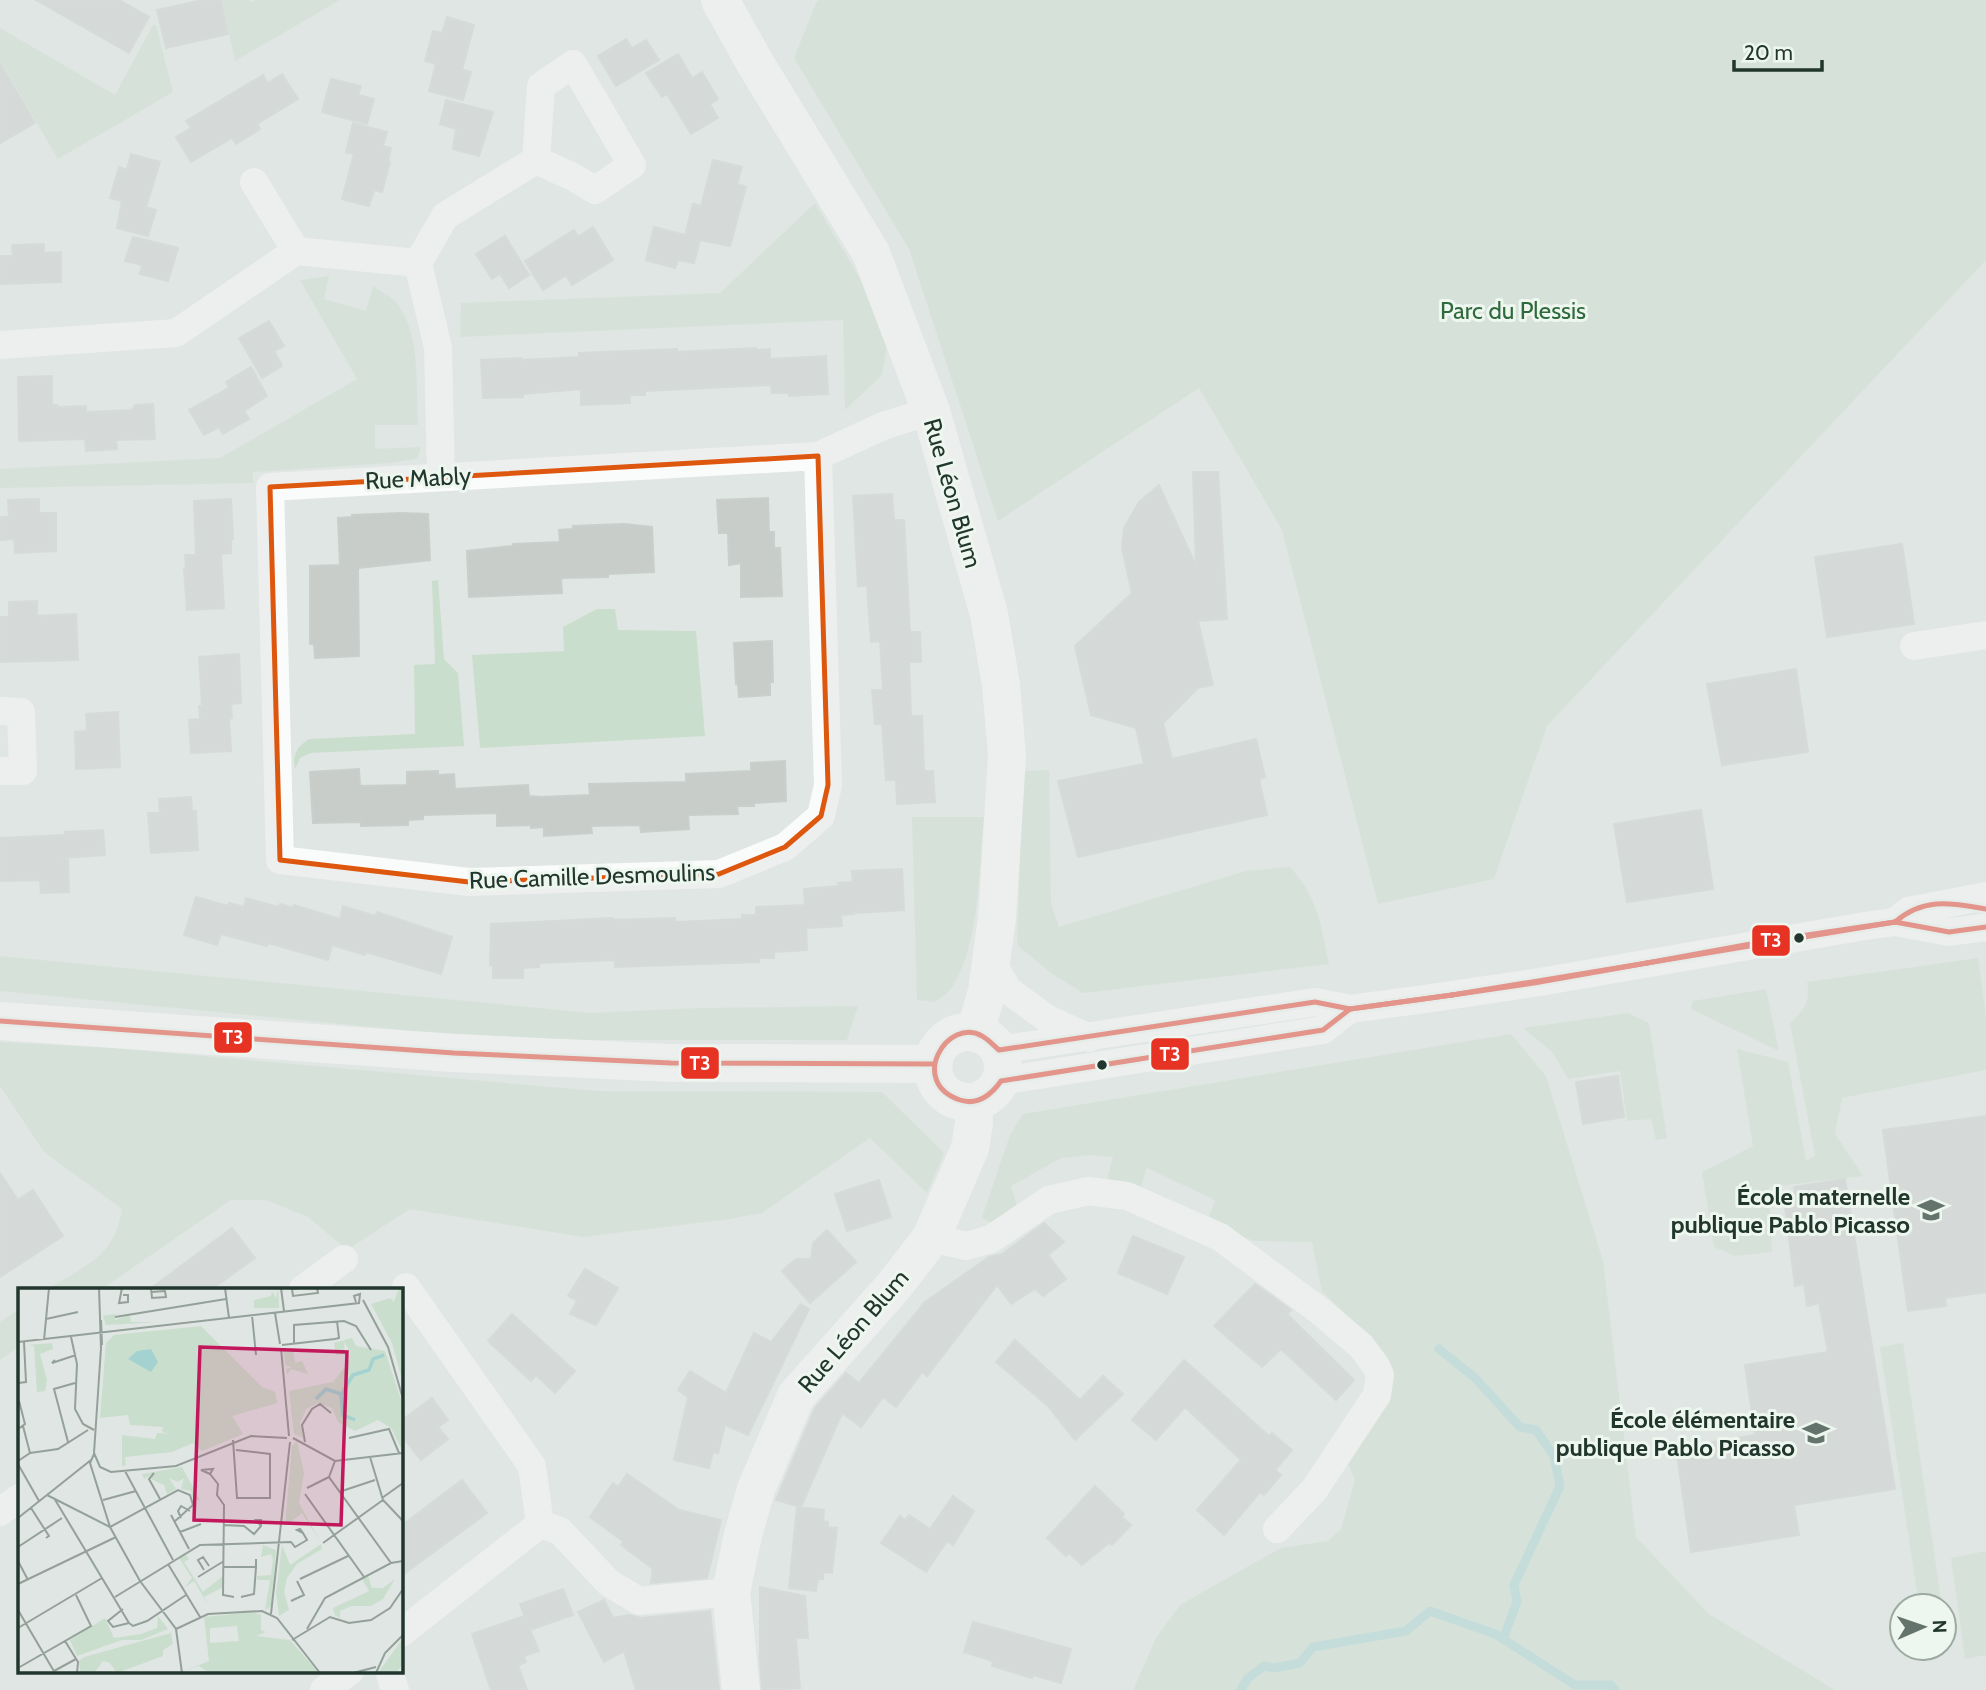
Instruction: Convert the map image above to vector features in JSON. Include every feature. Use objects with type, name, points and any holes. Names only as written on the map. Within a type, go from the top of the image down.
[{"type":"street","name":"Rue Léon Blum","points":[[720,0],[755,63],[871,253],[930,411],[989,614],[1001,685],[1007,756],[1003,841],[987,991],[987,1066],[970,1148],[931,1238],[893,1287],[796,1396],[756,1489],[731,1592],[741,1690]]},
{"type":"street","points":[[442,477],[439,348],[418,263],[445,216],[536,160]]},
{"type":"street","points":[[254,182],[296,251]]},
{"type":"street","points":[[0,345],[176,333],[296,251],[418,263]]},
{"type":"street","name":"Rue Mably","points":[[281,860],[270,487],[818,456],[883,426],[930,411]]},
{"type":"street","name":"Rue Camille Desmoulins","points":[[281,860],[469,883],[719,874],[785,847],[821,817],[828,785],[818,456]]},
{"type":"street","points":[[1914,646],[1986,635]]},
{"type":"street","points":[[0,711],[21,712],[23,771],[0,771]]},
{"type":"street","points":[[1895,922],[1908,911],[1946,902],[1985,910]]},
{"type":"street","points":[[987,1066],[964,1032],[952,1035],[937,1052],[934,1074],[944,1093],[962,1102],[987,1066],[1089,1038],[1315,1002],[1350,1009],[1534,983],[1895,922],[1949,932],[1985,910]]},
{"type":"street","points":[[991,960],[1008,990],[1046,1018],[1089,1038]]},
{"type":"street","points":[[987,1066],[1065,1072],[1323,1030],[1350,1009]]},
{"type":"street","points":[[0,1021],[454,1053],[671,1063],[934,1064]]},
{"type":"street","points":[[931,1238],[966,1246],[991,1239],[1049,1200],[1088,1191],[1128,1196],[1220,1237],[1351,1337],[1361,1346],[1380,1375],[1377,1395],[1314,1490],[1277,1530]]},
{"type":"street","points":[[304,1288],[344,1259]]},
{"type":"street","points":[[406,1287],[531,1466],[540,1524]]},
{"type":"street","points":[[0,1512],[18,1499]]},
{"type":"street","points":[[540,1524],[560,1531],[609,1583],[639,1601],[731,1592]]},
{"type":"street","points":[[402,1632],[540,1524]]},
{"type":"street","points":[[324,1690],[349,1672]]},
{"type":"street","points":[[389,1672],[396,1690]]},
{"type":"highlighted area","points":[[818,456],[828,785],[821,816],[785,847],[719,874],[469,882],[280,860],[270,487]]},
{"type":"green space","points":[[222,0],[250,2],[340,0],[235,61]]},
{"type":"green space","name":"Parc du Plessis","points":[[820,0],[1986,0],[1986,260],[1547,726],[1494,879],[1378,904],[1282,530],[1199,388],[998,521],[909,249],[794,58],[816,3]]},
{"type":"green space","points":[[153,25],[156,25],[173,92],[58,159],[0,60],[0,28],[115,95]]},
{"type":"green space","points":[[815,203],[877,307],[887,345],[882,375],[845,410],[843,320],[460,337],[461,303],[720,293]]},
{"type":"green space","points":[[329,276],[324,299],[366,311],[373,286],[396,302],[404,314],[410,329],[416,361],[418,425],[375,425],[375,449],[421,447],[417,459],[253,472],[253,483],[0,488],[0,469],[220,458],[357,379],[300,280]]},
{"type":"green space","points":[[438,580],[444,659],[458,673],[464,746],[310,753],[300,758],[295,769],[296,752],[309,739],[415,734],[414,665],[435,664],[432,581]]},
{"type":"green space","points":[[597,609],[615,609],[618,630],[696,631],[705,736],[480,748],[472,655],[564,651],[563,627]]},
{"type":"green space","points":[[1049,770],[1051,903],[1059,927],[1246,871],[1290,867],[1313,901],[1329,964],[1083,993],[1051,973],[1017,945],[1023,771]]},
{"type":"green space","points":[[912,817],[984,817],[977,905],[968,949],[952,987],[935,1002],[917,1000]]},
{"type":"green space","points":[[0,956],[590,1013],[701,1008],[858,1006],[847,1040],[560,1040],[414,1031],[0,991]]},
{"type":"green space","points":[[1978,958],[1986,1015],[1986,1070],[1842,1098],[1835,1134],[1863,1176],[1769,1187],[1772,1252],[1735,1256],[1714,1247],[1702,1172],[1753,1146],[1737,1049],[1788,1062],[1806,1161],[1815,1156],[1790,1023],[1805,1005],[1808,995],[1807,982]]},
{"type":"green space","points":[[1766,989],[1779,1051],[1691,1009],[1693,1001]]},
{"type":"green space","points":[[1628,1013],[1649,1023],[1667,1138],[1656,1140],[1651,1119],[1627,1121],[1620,1071],[1568,1079],[1553,1053],[1523,1028]]},
{"type":"green space","points":[[1511,1034],[1546,1076],[1603,1261],[1636,1537],[1709,1614],[1835,1690],[1133,1690],[1156,1638],[1180,1605],[1281,1548],[1328,1541],[1341,1529],[1355,1480],[1347,1461],[1375,1344],[1322,1291],[1312,1242],[1254,1241],[1207,1223],[1215,1200],[1147,1168],[1139,1193],[1106,1184],[1113,1157],[1091,1155],[1061,1158],[1011,1186],[1018,1210],[991,1223],[982,1217],[1010,1135],[1023,1114]]},
{"type":"green space","points":[[0,1042],[114,1048],[596,1091],[882,1092],[944,1153],[927,1193],[870,1138],[762,1213],[583,1237],[410,1209],[347,1250],[308,1217],[266,1200],[231,1200],[103,1288],[50,1288],[86,1266],[105,1249],[113,1238],[122,1209],[44,1152],[0,1086]]},
{"type":"green space","points":[[18,1310],[18,1348],[0,1360],[0,1322]]},
{"type":"green space","points":[[1903,1343],[1940,1592],[1917,1592],[1880,1347]]},
{"type":"green space","points":[[1986,1551],[1986,1655],[1965,1659],[1958,1592],[1956,1592],[1951,1558]]},
{"type":"building","points":[[36,0],[119,0],[149,17],[129,53]]},
{"type":"building","points":[[203,0],[221,0],[228,34],[166,48],[157,10]]},
{"type":"building","points":[[447,17],[474,25],[462,70],[471,72],[463,100],[429,91],[436,64],[425,61],[433,31],[442,33]]},
{"type":"building","points":[[626,39],[632,48],[646,40],[659,60],[616,86],[598,56]]},
{"type":"building","points":[[678,54],[692,78],[702,72],[718,99],[710,104],[718,118],[691,134],[667,94],[662,97],[646,73]]},
{"type":"building","points":[[0,63],[35,123],[0,143]]},
{"type":"building","points":[[282,74],[298,99],[257,124],[260,129],[236,144],[232,138],[191,162],[176,137],[191,128],[186,121],[263,75],[268,83]]},
{"type":"building","points":[[331,79],[361,86],[358,95],[374,99],[367,124],[322,112]]},
{"type":"building","points":[[446,100],[493,112],[479,156],[453,149],[456,129],[440,124]]},
{"type":"building","points":[[353,123],[387,132],[383,146],[391,148],[382,192],[374,190],[369,206],[342,199],[354,154],[346,152]]},
{"type":"building","points":[[131,154],[160,162],[146,207],[156,210],[148,236],[117,228],[122,201],[110,198],[119,167],[127,170]]},
{"type":"building","points":[[713,160],[742,167],[737,184],[746,187],[730,246],[700,240],[694,263],[678,260],[675,268],[646,260],[654,227],[685,235],[693,204],[701,206]]},
{"type":"building","points":[[593,227],[613,260],[572,285],[566,275],[543,290],[525,261],[574,230],[578,237]]},
{"type":"building","points":[[505,236],[529,275],[509,288],[500,274],[492,279],[476,254]]},
{"type":"building","points":[[133,237],[178,248],[168,281],[140,274],[142,265],[125,261]]},
{"type":"building","points":[[44,244],[44,253],[61,252],[61,282],[0,284],[0,256],[13,256],[12,245]]},
{"type":"building","points":[[269,321],[284,346],[274,351],[282,366],[262,378],[239,338]]},
{"type":"building","points":[[770,349],[770,359],[826,356],[828,394],[789,396],[789,393],[772,393],[771,385],[645,391],[645,395],[630,395],[630,403],[581,405],[581,389],[523,394],[523,397],[483,398],[481,360],[579,357],[579,353]]},
{"type":"building","points":[[251,367],[267,396],[244,411],[249,419],[223,434],[219,427],[204,435],[189,410],[229,388],[226,382]]},
{"type":"building","points":[[52,376],[52,405],[57,407],[86,406],[86,412],[132,410],[135,405],[153,404],[155,439],[116,440],[117,449],[86,451],[85,439],[19,441],[18,377]]},
{"type":"building","points":[[1193,472],[1218,472],[1227,619],[1198,621],[1213,685],[1198,688],[1163,723],[1172,759],[1256,739],[1265,777],[1259,779],[1267,815],[1078,857],[1058,781],[1144,764],[1136,728],[1091,715],[1075,646],[1132,593],[1122,548],[1124,528],[1139,502],[1159,485],[1196,566]]},
{"type":"building","points":[[892,494],[894,520],[904,520],[910,632],[920,632],[921,662],[909,662],[911,716],[922,716],[924,771],[933,771],[935,802],[897,804],[896,780],[886,780],[882,724],[875,724],[872,690],[883,690],[880,641],[871,642],[867,586],[858,586],[853,496]]},
{"type":"building","points":[[768,498],[769,532],[774,532],[774,548],[780,548],[782,596],[741,597],[741,563],[729,565],[728,533],[719,533],[717,500]]},
{"type":"building","points":[[39,499],[39,513],[56,513],[56,551],[15,553],[14,539],[0,540],[0,517],[9,517],[8,500]]},
{"type":"building","points":[[231,499],[231,553],[221,554],[224,608],[187,610],[184,569],[185,555],[196,555],[194,501]]},
{"type":"building","points":[[401,513],[428,514],[430,560],[358,568],[359,656],[315,658],[314,644],[310,644],[310,566],[340,565],[338,518]]},
{"type":"building","points":[[624,524],[652,527],[654,572],[561,578],[562,593],[469,597],[467,551],[513,544],[560,542],[559,530],[573,529],[573,526]]},
{"type":"building","points":[[1902,544],[1914,624],[1827,637],[1815,557]]},
{"type":"building","points":[[37,601],[37,616],[76,614],[78,660],[0,662],[0,617],[9,617],[9,602]]},
{"type":"building","points":[[772,641],[773,682],[770,682],[770,695],[739,697],[734,643]]},
{"type":"building","points":[[239,654],[241,703],[231,704],[231,751],[191,753],[189,720],[200,719],[199,706],[202,706],[199,657]]},
{"type":"building","points":[[1796,669],[1808,752],[1722,765],[1707,684]]},
{"type":"building","points":[[118,712],[120,767],[76,769],[75,732],[87,731],[86,714]]},
{"type":"building","points":[[785,761],[786,801],[737,806],[738,814],[688,815],[689,829],[641,832],[640,825],[591,826],[592,833],[544,836],[544,827],[497,826],[497,813],[423,815],[423,819],[408,820],[408,825],[313,823],[310,772],[359,769],[360,786],[407,785],[407,772],[438,771],[438,775],[454,774],[455,789],[528,785],[529,796],[542,797],[590,795],[589,784],[686,782],[686,774],[751,771],[751,763]]},
{"type":"building","points":[[191,797],[192,811],[196,811],[198,850],[151,853],[148,813],[160,813],[159,799]]},
{"type":"building","points":[[1701,810],[1713,889],[1627,902],[1614,824]]},
{"type":"building","points":[[103,830],[105,855],[62,858],[68,860],[69,892],[41,893],[40,880],[0,881],[0,838]]},
{"type":"building","points":[[902,869],[904,910],[841,915],[842,926],[806,928],[807,950],[774,952],[774,958],[759,958],[759,962],[615,967],[615,960],[539,963],[539,967],[523,968],[523,978],[493,978],[493,965],[490,965],[491,924],[613,918],[675,918],[676,922],[742,919],[742,915],[756,915],[756,907],[805,905],[804,889],[853,882],[852,871]]},
{"type":"building","points":[[196,897],[228,906],[229,903],[244,907],[246,898],[278,907],[280,904],[293,908],[294,905],[340,919],[343,906],[375,916],[377,912],[452,937],[441,974],[332,945],[328,960],[268,943],[267,946],[221,934],[217,945],[184,935]]},
{"type":"building","points":[[1618,1076],[1624,1117],[1583,1124],[1576,1082]]},
{"type":"building","points":[[1986,1116],[1986,1292],[1945,1298],[1946,1306],[1908,1311],[1883,1130]]},
{"type":"building","points":[[0,1173],[18,1200],[33,1190],[63,1236],[0,1277]]},
{"type":"building","points":[[1845,1179],[1895,1489],[1794,1505],[1799,1535],[1691,1552],[1676,1448],[1755,1435],[1745,1365],[1828,1352],[1819,1303],[1807,1306],[1804,1284],[1795,1286],[1785,1207],[1796,1204],[1794,1187]]},
{"type":"building","points":[[879,1180],[891,1217],[847,1231],[835,1194]]},
{"type":"building","points":[[1044,1223],[1064,1242],[1048,1255],[1066,1279],[1043,1296],[1035,1289],[1011,1304],[997,1285],[927,1376],[922,1372],[896,1407],[883,1397],[861,1427],[842,1413],[801,1507],[776,1500],[815,1408],[846,1373],[859,1383],[925,1302],[989,1257],[1002,1254]]},
{"type":"building","points":[[232,1228],[255,1258],[213,1288],[151,1288]]},
{"type":"building","points":[[827,1230],[856,1262],[810,1303],[782,1271],[796,1259],[811,1259],[813,1243]]},
{"type":"building","points":[[1133,1236],[1184,1257],[1167,1294],[1118,1273]]},
{"type":"building","points":[[585,1269],[618,1288],[596,1325],[570,1314],[577,1301],[568,1296]]},
{"type":"building","points":[[1255,1284],[1291,1310],[1287,1314],[1354,1380],[1336,1400],[1281,1349],[1262,1367],[1214,1326]]},
{"type":"building","points":[[801,1304],[809,1309],[748,1435],[725,1425],[718,1453],[713,1452],[709,1468],[674,1460],[688,1397],[678,1390],[690,1371],[726,1393],[754,1333],[771,1342]]},
{"type":"building","points":[[512,1314],[575,1371],[555,1393],[536,1375],[531,1381],[488,1341]]},
{"type":"building","points":[[1015,1340],[1080,1400],[1103,1376],[1123,1394],[1075,1440],[1047,1405],[996,1362]]},
{"type":"building","points":[[1184,1360],[1269,1436],[1272,1433],[1292,1450],[1275,1470],[1281,1475],[1264,1495],[1260,1492],[1224,1535],[1197,1510],[1241,1460],[1185,1407],[1156,1440],[1132,1420]]},
{"type":"building","points":[[432,1398],[448,1420],[438,1427],[448,1439],[421,1460],[402,1436],[402,1420]]},
{"type":"building","points":[[627,1474],[679,1510],[721,1520],[707,1578],[651,1583],[653,1569],[621,1545],[624,1542],[590,1517],[613,1483],[618,1487]]},
{"type":"building","points":[[462,1480],[487,1513],[402,1575],[402,1525]]},
{"type":"building","points":[[1095,1486],[1124,1514],[1122,1517],[1131,1525],[1112,1545],[1109,1543],[1082,1565],[1069,1553],[1066,1556],[1047,1538]]},
{"type":"building","points":[[953,1496],[974,1511],[953,1545],[947,1541],[926,1572],[881,1543],[900,1516],[905,1520],[909,1515],[930,1529]]},
{"type":"building","points":[[797,1507],[824,1510],[823,1521],[828,1522],[828,1527],[837,1528],[832,1573],[823,1572],[823,1579],[818,1579],[816,1591],[789,1588]]},
{"type":"building","points":[[760,1587],[805,1596],[808,1638],[796,1638],[800,1688],[762,1690]]},
{"type":"building","points":[[563,1589],[573,1615],[530,1630],[520,1604]]},
{"type":"building","points":[[604,1600],[613,1618],[710,1611],[719,1690],[636,1690],[624,1651],[604,1662],[578,1612]]},
{"type":"building","points":[[524,1616],[539,1651],[524,1656],[526,1662],[518,1665],[527,1690],[491,1690],[472,1634]]},
{"type":"building","points":[[973,1622],[1071,1649],[1061,1683],[992,1666],[993,1661],[964,1652]]},
{"type":"waterway","points":[[1439,1349],[1474,1377],[1520,1427],[1536,1430],[1554,1456],[1560,1486],[1514,1585],[1517,1602],[1503,1639]]},
{"type":"waterway","points":[[1241,1690],[1247,1679],[1264,1666],[1274,1668],[1300,1663],[1313,1647],[1406,1631],[1430,1611],[1495,1634],[1575,1685],[1611,1685],[1615,1690]]},
{"type":"transit line","name":"T3","points":[[1895,922],[1927,905],[1949,904],[1986,909]]},
{"type":"transit line","name":"T3","points":[[1647,963],[1767,941],[1895,922]]},
{"type":"transit line","name":"T3","points":[[1647,963],[1895,922]]},
{"type":"transit line","name":"T3","points":[[1895,922],[1949,932],[1986,927]]},
{"type":"transit line","name":"T3","points":[[1452,995],[1647,963]]},
{"type":"transit line","name":"T3","points":[[1452,995],[1647,963]]},
{"type":"transit line","name":"T3","points":[[1350,1009],[1452,995]]},
{"type":"transit line","name":"T3","points":[[1350,1009],[1452,995]]},
{"type":"transit line","name":"T3","points":[[1315,1002],[1350,1009],[1323,1030],[1001,1081],[988,1095],[973,1102],[960,1100],[944,1091],[936,1080],[938,1054],[946,1043],[957,1035],[969,1032],[984,1037],[999,1050],[1315,1002]]},
{"type":"transit line","name":"T3","points":[[0,1021],[454,1053],[671,1063],[934,1064]]},
{"type":"place","name":"École maternelle publique Pablo Picasso","points":[[1931,1210]]},
{"type":"place","name":"École élémentaire publique Pablo Picasso","points":[[1816,1433]]}]
